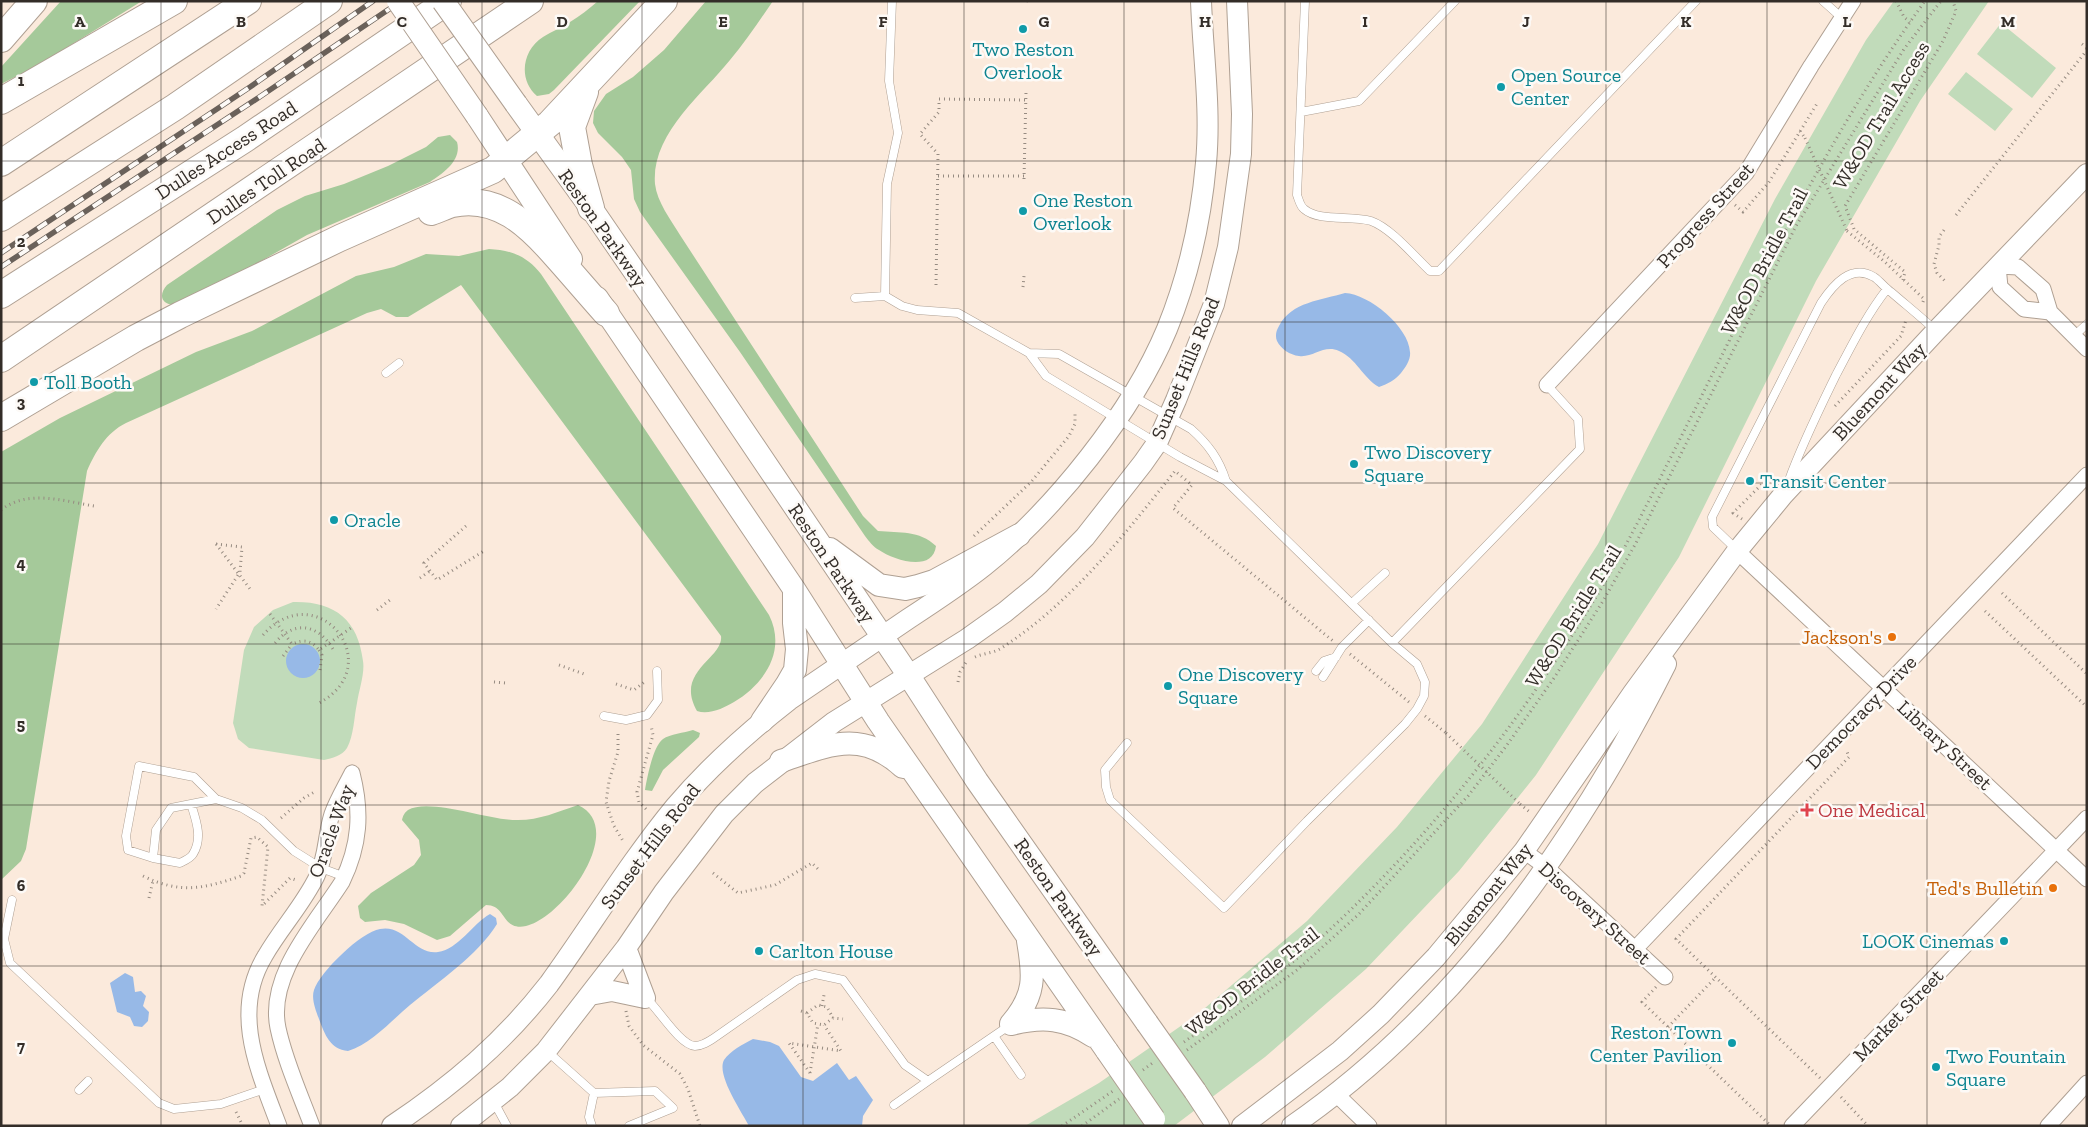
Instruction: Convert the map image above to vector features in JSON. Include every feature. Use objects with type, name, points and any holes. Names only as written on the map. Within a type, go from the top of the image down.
[{"type":"highway","points":[[1,39],[34,1]]},
{"type":"highway","points":[[1,101],[174,1]]},
{"type":"highway","points":[[1,163],[248,1]]},
{"type":"highway","points":[[1,218],[175,107],[329,1]]},
{"type":"highway","name":"Dulles Access Road","points":[[1,295],[238,144],[448,1]]},
{"type":"highway","name":"Dulles Toll Road","points":[[1,359],[530,1]]},
{"type":"highway","points":[[1,418],[154,328],[340,238],[475,180],[493,170],[550,123],[664,1]]},
{"type":"highway","points":[[591,208],[577,158],[572,128],[592,76]]},
{"type":"highway","points":[[275,270],[452,204],[490,205],[507,211],[538,235],[606,313]]},
{"type":"main road","name":"Reston Parkway","points":[[398,1],[507,160],[606,313],[794,588],[866,702],[1156,1122]]},
{"type":"main road","name":"Reston Parkway","points":[[443,1],[536,135],[591,208],[724,402],[977,781],[1218,1126]]},
{"type":"main road","name":"Sunset Hills Road","points":[[392,1126],[440,1092],[473,1065],[515,1025],[549,984],[675,808],[719,760],[762,721],[789,700],[984,566],[1019,535],[1078,471],[1116,419],[1132,394],[1166,330],[1182,287],[1198,226],[1208,128],[1208,84],[1201,1]]},
{"type":"main road","name":"Sunset Hills Road","points":[[460,1126],[510,1086],[546,1051],[626,948],[664,892],[724,814],[755,783],[834,722],[1005,612],[1039,584],[1091,530],[1128,484],[1157,443],[1214,304],[1228,247],[1236,203],[1241,154],[1242,114],[1237,1]]},
{"type":"main road","name":"Bluemont Way","points":[[1242,1126],[1340,1051],[1381,1014],[1436,957],[1524,851],[1633,693],[1737,551],[1783,495],[1936,331],[2087,174]]},
{"type":"main road","points":[[812,535],[878,585],[905,588],[934,581],[1019,535]]},
{"type":"main road","points":[[762,721],[788,684],[794,670],[797,643],[794,623],[794,588]]},
{"type":"main road","name":"Bluemont Way","points":[[1292,1126],[1335,1093],[1390,1046],[1463,974],[1497,933],[1569,834],[1646,704],[1688,620]]},
{"type":"main road","points":[[782,761],[844,742],[870,745],[896,760],[921,783]]},
{"type":"main road","points":[[1003,1030],[1022,1012],[1033,979],[1027,935]]},
{"type":"main road","points":[[626,948],[645,998]]},
{"type":"main road","points":[[590,995],[612,991],[645,998]]},
{"type":"main road","points":[[1003,1030],[1027,1020],[1061,1021],[1078,1026],[1103,1045]]},
{"type":"street","name":"Progress Street","points":[[1548,385],[1746,174],[1853,1]]},
{"type":"street","points":[[2050,312],[2024,309],[2000,287],[1998,266],[2018,267],[2043,289],[2050,312],[2087,348]]},
{"type":"street","name":"Democracy Drive","points":[[1635,949],[2087,475]]},
{"type":"street","name":"Library Street","points":[[1737,551],[2087,879]]},
{"type":"street","name":"Oracle Way","points":[[279,1126],[265,1089],[250,1039],[248,1023],[250,997],[264,957],[304,899],[321,868],[332,816],[352,774],[358,798],[359,819],[353,851],[345,877],[298,948],[278,994],[276,1012],[278,1028],[312,1126]]},
{"type":"street","name":"Market Street","points":[[1792,1126],[2087,818]]},
{"type":"street","name":"Discovery Street","points":[[1524,851],[1546,867],[1665,978]]},
{"type":"street","points":[[2048,1126],[2087,1083]]},
{"type":"street","points":[[1335,1093],[1369,1126]]},
{"type":"lane","points":[[885,296],[887,184],[898,133],[889,81],[892,1]]},
{"type":"lane","points":[[1305,1],[1296,195],[1302,208],[1312,214],[1356,218],[1373,222],[1392,235],[1430,270],[1439,271],[1696,1]]},
{"type":"lane","points":[[1301,112],[1359,101],[1455,1]]},
{"type":"lane","points":[[1823,1],[1842,18]]},
{"type":"lane","points":[[1737,551],[1713,527],[1712,517],[1822,303],[1839,281],[1849,274],[1861,272],[1874,277],[1936,331]]},
{"type":"lane","points":[[1783,495],[1808,431],[1872,309],[1887,289]]},
{"type":"lane","points":[[855,298],[885,296],[902,306],[917,310],[958,313],[1030,353],[1046,376],[1180,457],[1226,481],[1392,643],[1417,664],[1425,682],[1424,696],[1417,709],[1405,724],[1314,814],[1224,908],[1110,800],[1106,787],[1105,770],[1127,743]]},
{"type":"lane","points":[[2074,336],[2087,324]]},
{"type":"lane","points":[[1030,353],[1059,354],[1132,394],[1190,429],[1205,442],[1221,464],[1226,481]]},
{"type":"lane","points":[[386,373],[400,363]]},
{"type":"lane","points":[[1392,643],[1580,449],[1578,419],[1548,385]]},
{"type":"lane","points":[[1352,603],[1384,573]]},
{"type":"lane","points":[[1323,678],[1342,648],[1369,620]]},
{"type":"lane","points":[[1316,670],[1324,661],[1336,657]]},
{"type":"lane","points":[[604,716],[626,720],[647,715],[658,700],[657,671]]},
{"type":"lane","points":[[191,804],[197,821],[199,838],[193,855],[180,863],[153,858],[128,850],[126,836],[139,766],[194,777],[216,799],[242,808],[262,820],[294,851],[321,868],[345,877]]},
{"type":"lane","points":[[153,858],[156,830],[171,808],[216,799]]},
{"type":"lane","points":[[12,900],[4,922],[4,939],[10,962],[159,1103],[174,1109],[222,1104],[265,1089]]},
{"type":"lane","points":[[645,998],[657,1008],[680,1038],[694,1046],[702,1045],[714,1038],[796,980],[815,974],[842,980],[905,1065],[928,1081]]},
{"type":"lane","points":[[894,1105],[1003,1030],[1021,1075]]},
{"type":"lane","points":[[546,1051],[594,1093],[655,1091],[673,1108],[629,1126]]},
{"type":"lane","points":[[79,1090],[88,1081]]},
{"type":"lane","points":[[592,1126],[589,1117],[594,1093]]},
{"type":"lane","points":[[493,1100],[507,1126]]},
{"type":"path","points":[[1896,1],[1904,17],[1910,22]]},
{"type":"path","points":[[1178,1046],[1266,982],[1311,946],[1352,908],[1448,806],[1531,695],[1575,630],[1612,570],[1649,501],[1770,260],[1831,146],[1867,86],[1925,1]]},
{"type":"path","name":"W&OD Bridle Trail","points":[[1180,1055],[1297,970],[1358,915],[1468,796],[1507,745],[1554,678],[1603,601],[1636,543],[1796,226],[1904,49],[1941,1]]},
{"type":"path","name":"W&OD Trail Access","points":[[1903,280],[1905,272],[1854,229],[1845,206],[1943,41],[1956,11],[1953,1]]},
{"type":"path","points":[[1956,215],[2087,49],[2082,44]]},
{"type":"path","points":[[938,176],[1024,177],[1026,92]]},
{"type":"path","points":[[936,285],[938,154],[920,134],[939,112],[939,99],[1026,100]]},
{"type":"path","points":[[1742,198],[1735,206],[1743,212],[1769,182],[1818,102]]},
{"type":"path","points":[[1800,131],[1806,138],[1847,231],[1885,262],[1924,298],[1922,302]]},
{"type":"path","points":[[1944,230],[1939,237],[1934,264],[1938,273],[1945,281]]},
{"type":"path","points":[[1023,287],[1024,276]]},
{"type":"path","points":[[1829,412],[1901,336],[1907,320]]},
{"type":"path","points":[[971,538],[1031,482],[1069,436],[1075,424],[1076,414]]},
{"type":"path","points":[[958,682],[960,672],[968,660],[1001,649],[1052,608],[1083,579],[1128,529],[1175,471],[1192,485],[1173,508],[1446,733],[1532,814]]},
{"type":"path","points":[[1742,519],[1733,513],[1774,472]]},
{"type":"path","points":[[1,510],[10,503],[36,497],[94,506]]},
{"type":"path","points":[[466,526],[424,563],[437,580],[484,551]]},
{"type":"path","points":[[216,609],[239,575],[242,547],[216,544],[239,575],[250,589]]},
{"type":"path","points":[[420,578],[430,571]]},
{"type":"path","points":[[2002,593],[2087,674]]},
{"type":"path","points":[[377,610],[390,600]]},
{"type":"path","points":[[1985,611],[2087,708]]},
{"type":"path","points":[[270,614],[292,644]]},
{"type":"path","points":[[263,635],[277,622],[288,616],[303,614],[325,619],[335,627],[341,635],[348,654],[348,668],[342,686],[332,696],[319,703]]},
{"type":"path","points":[[275,643],[285,634],[304,627],[323,636],[333,649]]},
{"type":"path","points":[[319,650],[351,628]]},
{"type":"path","points":[[283,656],[292,644],[302,640],[313,643],[322,655],[320,670]]},
{"type":"path","points":[[559,665],[587,675]]},
{"type":"path","points":[[616,684],[634,690],[647,681]]},
{"type":"path","points":[[494,682],[506,684]]},
{"type":"path","points":[[646,809],[639,802],[637,792],[653,735],[651,724]]},
{"type":"path","points":[[618,734],[618,752],[609,781],[606,802],[614,826],[623,841]]},
{"type":"path","points":[[1845,748],[1849,757],[1676,939],[1868,1126]]},
{"type":"path","points":[[281,818],[304,798],[316,791]]},
{"type":"path","points":[[142,876],[169,887],[189,888],[216,885],[241,876],[244,873],[251,838],[257,837],[268,847],[262,906],[290,878],[296,880]]},
{"type":"path","points":[[713,873],[738,893],[775,885],[812,863],[819,870]]},
{"type":"path","points":[[149,898],[153,881]]},
{"type":"path","points":[[1668,1027],[1716,977]]},
{"type":"path","points":[[822,1006],[824,995]]},
{"type":"path","points":[[1642,1002],[1771,1126]]},
{"type":"path","points":[[807,1013],[818,1005],[827,1007],[833,1018]]},
{"type":"path","points":[[626,1008],[629,1026],[643,1045],[680,1074],[688,1089],[700,1126]]},
{"type":"path","points":[[801,1011],[807,1013],[813,1023],[818,1024],[824,1025],[833,1018],[843,1019]]},
{"type":"path","points":[[818,1024],[815,1047],[810,1073],[788,1043],[806,1046],[815,1047],[841,1051],[824,1025]]},
{"type":"path","points":[[1138,1073],[1162,1057]]},
{"type":"path","points":[[1062,1126],[1114,1089]]},
{"type":"path","points":[[1082,1126],[1125,1095]]},
{"type":"path","points":[[236,1112],[243,1126]]},
{"type":"green space","points":[[61,1],[142,1],[37,66],[1,84],[1,67]]},
{"type":"green space","points":[[598,1],[640,1],[554,90],[549,94],[537,96],[527,82],[525,74],[525,65],[531,49],[543,37],[574,20]]},
{"type":"green space","points":[[706,1],[773,1],[736,53],[680,116],[670,132],[661,148],[656,166],[655,184],[658,197],[680,235],[863,516],[878,531],[909,533],[930,541],[936,546],[933,554],[928,559],[920,562],[902,560],[885,554],[871,544],[740,352],[640,212],[634,199],[631,170],[622,157],[598,133],[593,123],[594,111],[606,94],[633,77],[664,50]]},
{"type":"green space","points":[[1894,1],[1989,1],[1920,101],[1816,281],[1679,557],[1536,775],[1459,871],[1366,969],[1265,1057],[1174,1126],[1025,1126],[1099,1083],[1198,1014],[1307,921],[1397,827],[1482,724],[1598,544],[1775,199],[1866,40]]},
{"type":"green space","points":[[2001,23],[2056,68],[2032,98],[1977,54]]},
{"type":"green space","points":[[1966,72],[2013,109],[1995,131],[1948,94]]},
{"type":"green space","points":[[450,135],[457,142],[457,155],[446,170],[430,182],[307,235],[247,269],[174,305],[166,303],[162,298],[164,288],[167,285],[277,210],[305,196],[344,184],[388,166],[426,147],[438,137]]},
{"type":"green space","points":[[489,249],[518,255],[524,258],[541,274],[769,615],[774,628],[774,654],[763,676],[745,695],[721,709],[697,711],[692,697],[691,686],[695,675],[720,644],[721,636],[461,285],[408,317],[396,317],[381,309],[367,313],[126,423],[102,443],[87,471],[26,849],[21,861],[1,880],[1,452],[60,418],[196,352],[252,331],[356,276],[394,267],[426,254],[459,256]]},
{"type":"green space","points":[[293,602],[321,605],[342,615],[356,634],[363,661],[363,671],[351,737],[347,748],[337,756],[324,760],[249,748],[238,739],[233,723],[244,650],[254,627],[273,610]]},
{"type":"green space","points":[[693,730],[700,733],[699,737],[663,770],[652,791],[645,790],[651,763],[659,743],[669,736]]},
{"type":"green space","points":[[578,805],[592,816],[596,832],[593,851],[585,871],[572,890],[557,907],[541,919],[526,926],[518,927],[508,922],[498,909],[486,905],[450,936],[437,940],[404,924],[385,920],[365,922],[360,918],[358,906],[371,893],[414,865],[421,855],[419,840],[402,820],[408,810],[430,806],[506,819],[526,820],[556,813]]},
{"type":"water","points":[[1345,293],[1365,299],[1376,306],[1403,332],[1408,342],[1410,357],[1408,363],[1394,380],[1385,385],[1379,387],[1373,383],[1350,358],[1339,351],[1328,349],[1299,356],[1286,351],[1277,341],[1278,328],[1284,318],[1291,312],[1308,303]]},
{"type":"water","points":[[303,644],[315,649],[320,661],[315,673],[303,678],[291,673],[286,661],[291,649]]},
{"type":"water","points":[[490,914],[496,918],[497,924],[469,957],[373,1038],[348,1051],[332,1044],[315,1009],[314,990],[324,973],[352,945],[372,932],[380,929],[389,929],[403,935],[422,949],[438,952],[446,950],[459,941],[483,918]]},
{"type":"water","points":[[125,973],[133,977],[135,992],[141,991],[146,996],[143,1006],[149,1012],[148,1021],[142,1027],[134,1026],[130,1017],[117,1012],[110,983]]},
{"type":"water","points":[[753,1039],[770,1042],[779,1046],[801,1077],[813,1081],[837,1063],[849,1080],[856,1076],[873,1100],[863,1116],[862,1126],[749,1126],[727,1084],[722,1067],[724,1060],[730,1054],[741,1045]]},
{"type":"railway","points":[[1,253],[250,87],[373,1]]},
{"type":"railway","points":[[1,267],[258,98],[401,1]]},
{"type":"place","name":"Two Reston Overlook","points":[[1023,29]]},
{"type":"place","name":"Open Source Center","points":[[1501,87]]},
{"type":"place","name":"One Reston Overlook","points":[[1023,211]]},
{"type":"place","name":"Toll Booth","points":[[34,382]]},
{"type":"place","name":"Two Discovery Square","points":[[1354,464]]},
{"type":"place","name":"Transit Center","points":[[1750,481]]},
{"type":"place","name":"Oracle","points":[[334,520]]},
{"type":"place","name":"Jackson's","points":[[1892,637]]},
{"type":"place","name":"One Discovery Square","points":[[1168,686]]},
{"type":"place","name":"One Medical","points":[[1807,810]]},
{"type":"place","name":"Ted's Bulletin","points":[[2053,888]]},
{"type":"place","name":"LOOK Cinemas","points":[[2004,941]]},
{"type":"place","name":"Carlton House","points":[[759,951]]},
{"type":"place","name":"Reston Town Center Pavilion","points":[[1732,1043]]},
{"type":"place","name":"Two Fountain Square","points":[[1936,1067]]}]
